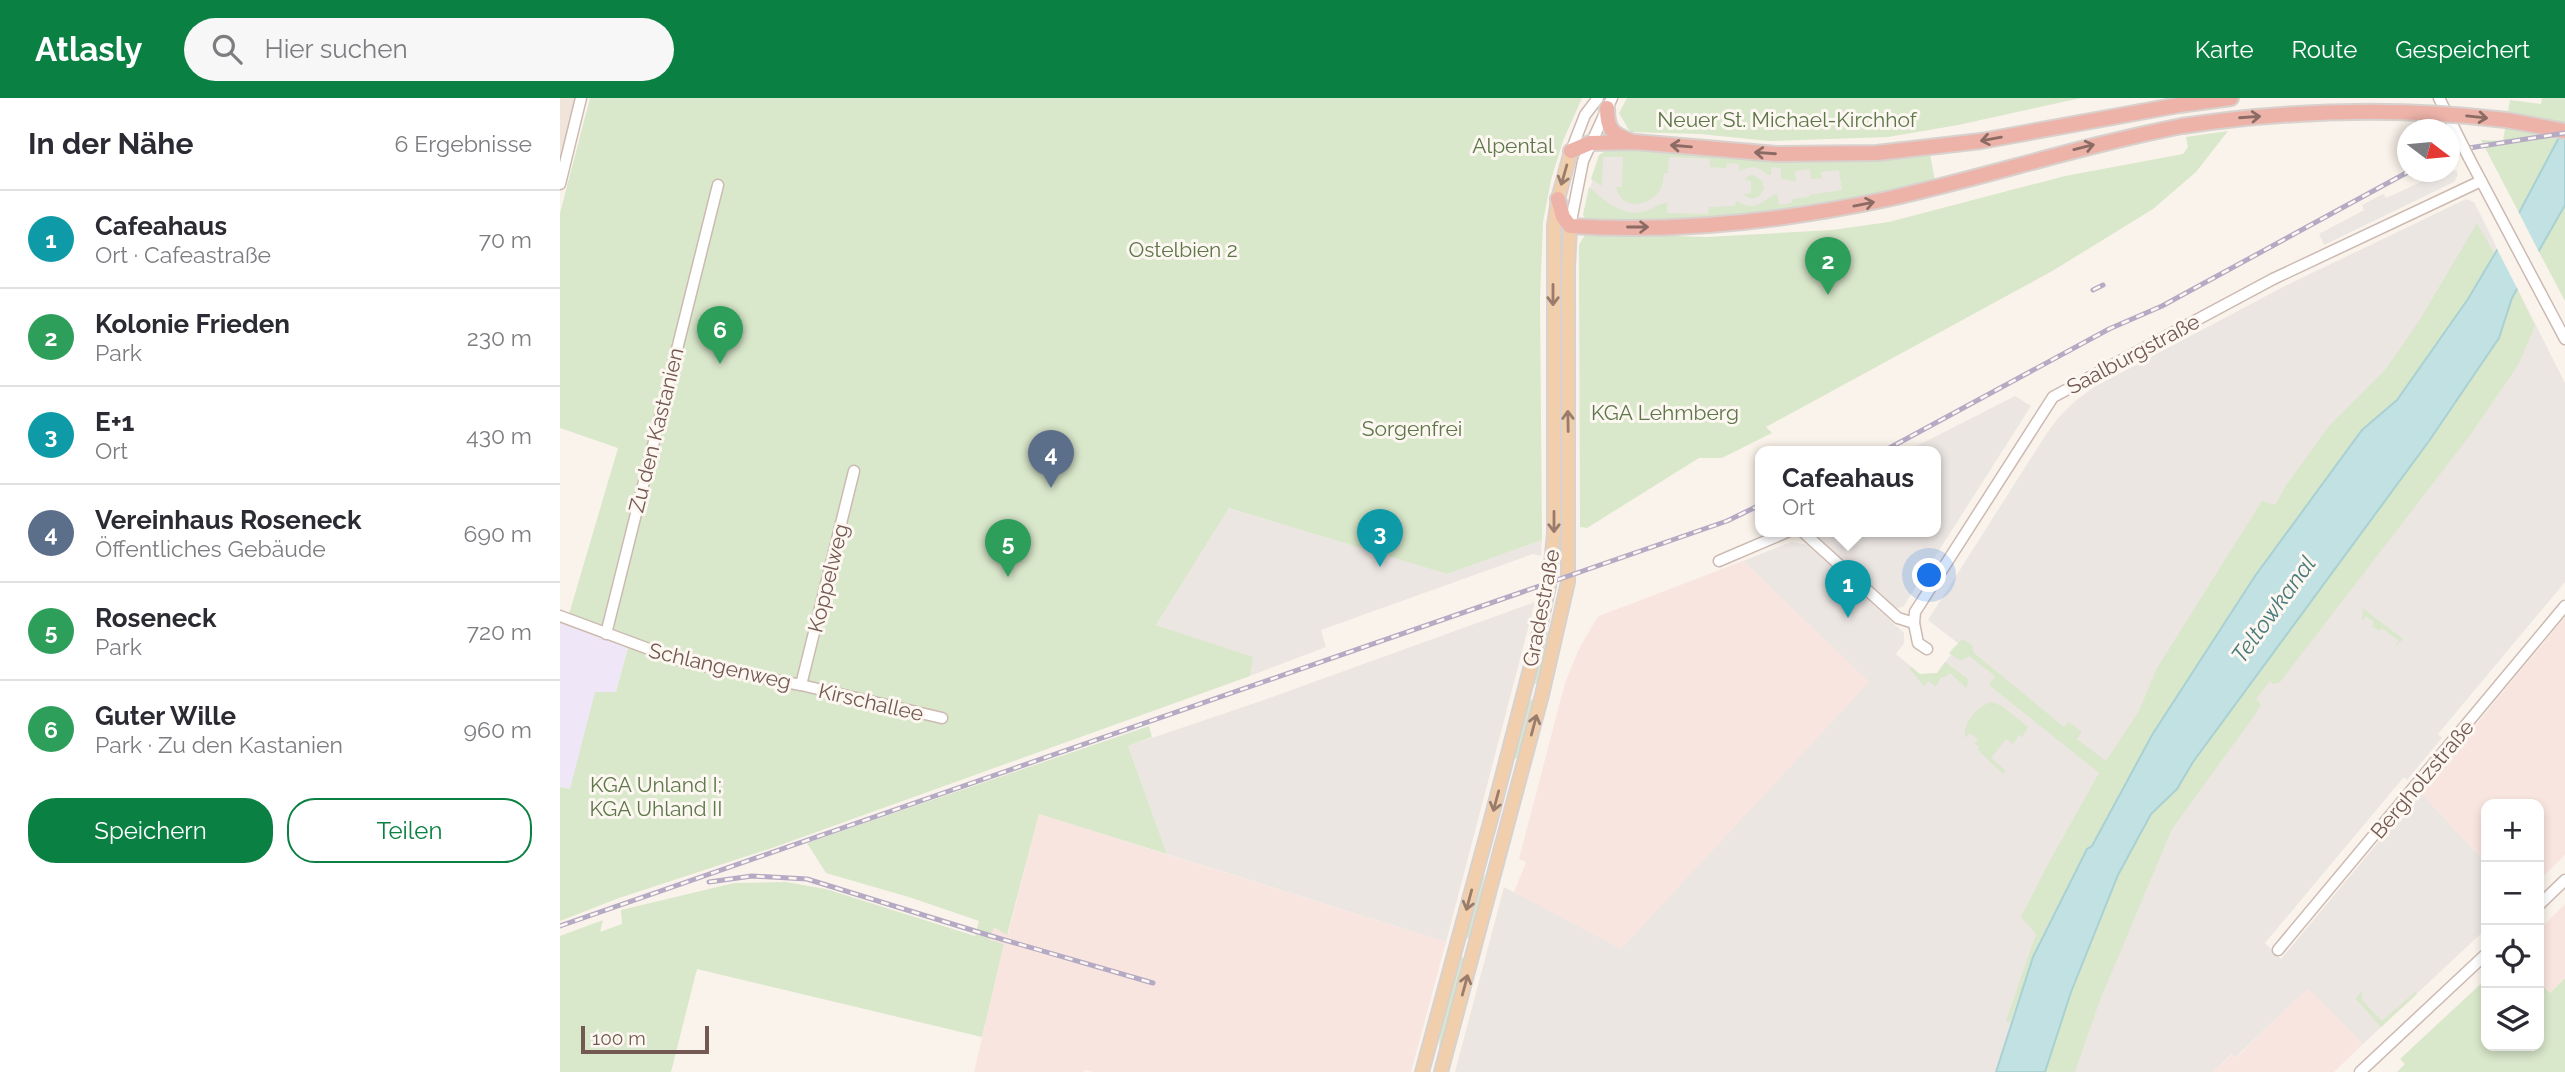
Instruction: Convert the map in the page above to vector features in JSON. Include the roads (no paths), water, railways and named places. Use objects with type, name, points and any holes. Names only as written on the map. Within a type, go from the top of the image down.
[{"type":"highway","points":[[1571,151],[1590,143],[1635,142],[1776,154],[1877,153],[1981,141],[2231,98]]},
{"type":"highway","points":[[1606,101],[1607,124],[1611,131],[1635,142]]},
{"type":"highway","points":[[1558,200],[1563,217],[1570,226],[1672,227],[1775,220],[1889,199],[2107,141],[2236,118],[2297,114],[2397,113],[2481,117],[2565,131]]},
{"type":"main road","name":"Gradestraße","points":[[1422,1072],[1494,808],[1549,586],[1554,533],[1553,244],[1558,200],[1571,151]]},
{"type":"main road","name":"Gradestraße","points":[[1441,1072],[1542,695],[1568,582],[1570,226]]},
{"type":"street","points":[[560,184],[581,98]]},
{"type":"street","points":[[2439,98],[2565,339]]},
{"type":"street","name":"Gradestraße","points":[[1570,226],[1578,179],[1606,101]]},
{"type":"street","name":"Gradestraße","points":[[1571,151],[1585,115],[1606,101]]},
{"type":"street","name":"Saalburgstraße","points":[[1914,623],[1915,612],[2053,397],[2273,279],[2481,181]]},
{"type":"street","name":"Zu den Kastanien","points":[[606,634],[718,185]]},
{"type":"street","name":"Koppelweg","points":[[801,685],[854,471]]},
{"type":"street","points":[[1718,561],[1775,537]]},
{"type":"street","points":[[1809,537],[1898,618],[1914,623],[1918,643],[1927,649]]},
{"type":"street","name":"Bergholzstraße","points":[[2278,950],[2565,606]]},
{"type":"street","name":"Schlangenweg","points":[[560,616],[684,662],[801,685]]},
{"type":"street","name":"Kirschallee","points":[[801,685],[942,718]]},
{"type":"street","points":[[2544,900],[2565,880]]},
{"type":"street","points":[[2360,1072],[2481,959]]},
{"type":"water","name":"Teltowkanal","points":[[2565,126],[2565,205],[2512,298],[2499,338],[2429,441],[2193,762],[2177,789],[2151,814],[2118,875],[2071,992],[2045,1072],[1996,1072],[2033,957],[2087,849],[2092,846],[2152,735],[2255,576],[2362,430],[2397,400],[2468,299],[2519,213]]},
{"type":"railway","points":[[2460,151],[2565,133]]},
{"type":"railway","points":[[1893,446],[2109,329],[2162,306],[2397,178]]},
{"type":"railway","points":[[2093,290],[2103,285]]},
{"type":"railway","points":[[560,926],[1727,521],[1755,507]]},
{"type":"railway","points":[[709,882],[752,876],[807,879],[1153,983]]},
{"type":"place","name":"Kolonie Frieden","points":[[1828,295]]},
{"type":"place","name":"Guter Wille","points":[[720,364]]},
{"type":"place","name":"Vereinhaus Roseneck","points":[[1051,488]]},
{"type":"place","name":"E+1","points":[[1380,567]]},
{"type":"place","name":"Roseneck","points":[[1008,577]]},
{"type":"place","name":"Cafeahaus","points":[[1848,618]]},
{"type":"park label","name":"Neuer St. Michael-Kirchhof","points":[[1787,119]]},
{"type":"park label","name":"Alpental","points":[[1513,145]]},
{"type":"park label","name":"Ostelbien 2","points":[[1183,249]]},
{"type":"park label","name":"KGA Lehmberg","points":[[1665,412]]},
{"type":"park label","name":"Sorgenfrei","points":[[1412,428]]},
{"type":"park label","name":"KGA Unland I; KGA Uhland II","points":[[656,796]]}]
